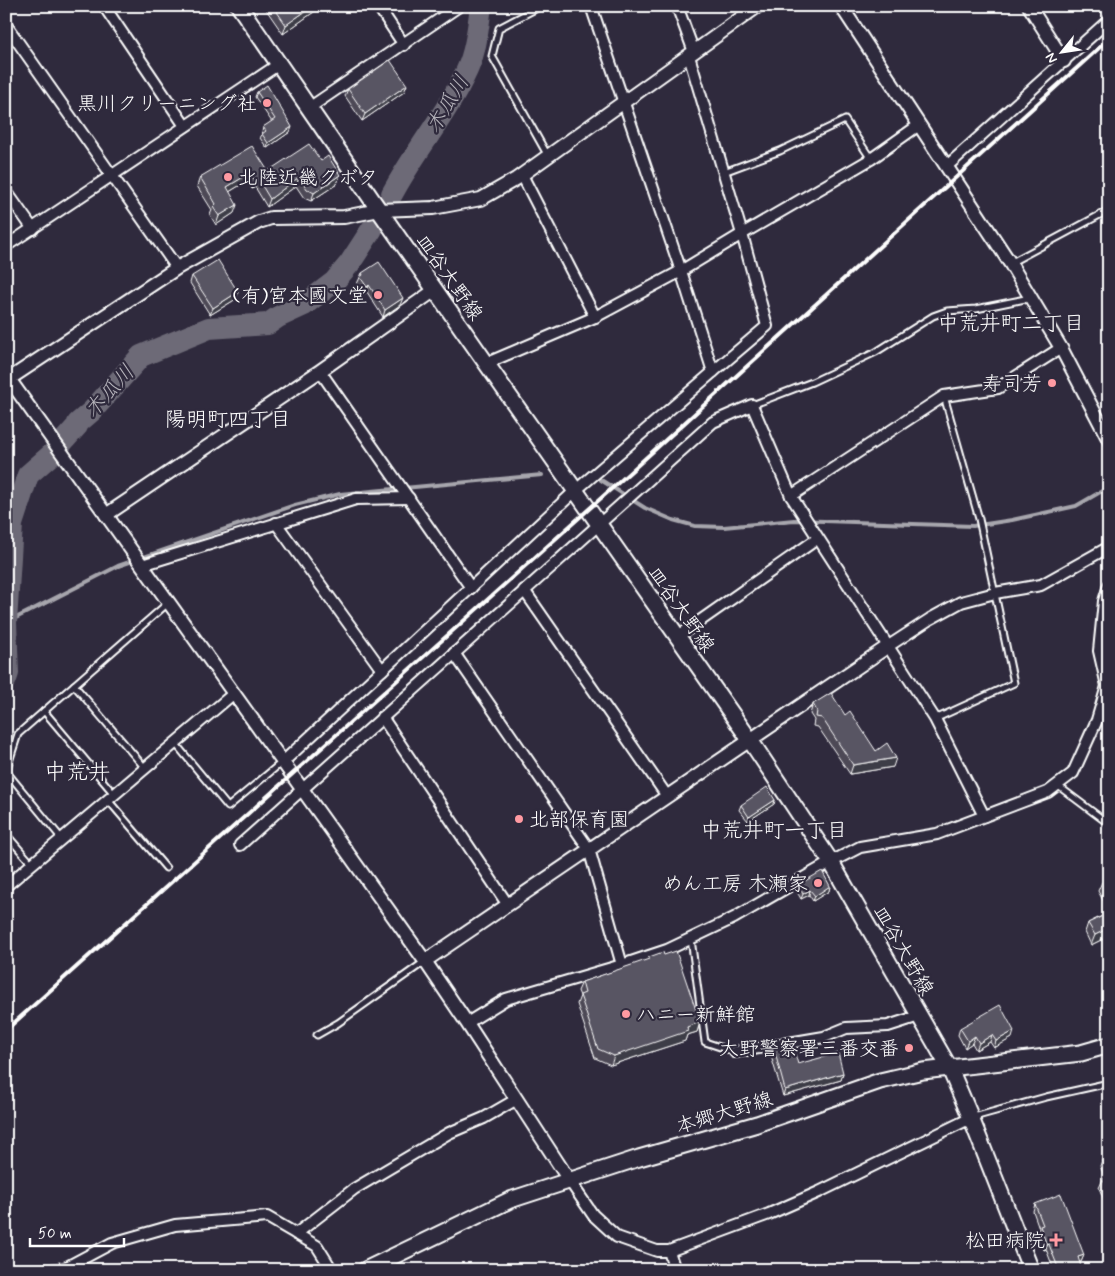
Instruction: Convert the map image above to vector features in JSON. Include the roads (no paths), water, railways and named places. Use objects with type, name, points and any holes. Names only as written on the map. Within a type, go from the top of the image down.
[{"type":"main road","name":"皿谷大野線","points":[[239,6],[379,210],[750,740],[830,862],[950,1069],[1031,1270]]},
{"type":"main road","name":"本郷大野線","points":[[365,1270],[510,1200],[639,1158],[757,1124],[880,1081],[916,1072],[1081,1053],[1109,1045]]},
{"type":"street","points":[[104,6],[186,126]]},
{"type":"street","points":[[378,6],[404,44]]},
{"type":"street","points":[[309,108],[459,6]]},
{"type":"street","points":[[591,6],[713,372]]},
{"type":"street","points":[[282,762],[575,491],[767,326],[677,6]]},
{"type":"street","points":[[758,6],[744,10],[692,54],[522,174],[481,199],[433,208],[379,210],[344,217],[271,218],[259,222],[177,268],[7,378],[425,961],[593,1215],[617,1237],[656,1251],[669,1251],[769,1214],[811,1196],[971,1118]]},
{"type":"street","points":[[841,6],[1010,263],[1061,348],[1109,440]]},
{"type":"street","points":[[1029,6],[1064,61]]},
{"type":"street","points":[[946,167],[1109,20]]},
{"type":"street","points":[[6,25],[177,268]]},
{"type":"street","points":[[6,246],[279,64]]},
{"type":"street","points":[[487,363],[594,317],[680,272],[871,159],[918,125]]},
{"type":"street","points":[[522,174],[594,317]]},
{"type":"street","points":[[6,191],[33,229]]},
{"type":"street","points":[[106,515],[320,371],[435,290]]},
{"type":"street","points":[[791,496],[944,396],[998,388],[1061,348]]},
{"type":"street","points":[[320,371],[471,588]]},
{"type":"street","points":[[240,845],[713,422],[752,405],[791,496],[935,720],[984,816]]},
{"type":"street","points":[[142,566],[356,499],[409,498]]},
{"type":"street","points":[[276,523],[382,670]]},
{"type":"street","points":[[677,636],[817,539]]},
{"type":"street","points":[[425,961],[930,619],[961,602],[995,593],[1041,585],[1109,547]]},
{"type":"street","points":[[467,1023],[506,999],[667,950],[734,918],[830,862],[860,847],[937,834],[1048,792],[1073,773],[1097,720],[1107,686],[1099,651],[1104,601],[1109,585]]},
{"type":"street","points":[[524,590],[667,796]]},
{"type":"street","points":[[454,653],[589,849],[622,965]]},
{"type":"street","points":[[6,886],[233,694]]},
{"type":"street","points":[[382,717],[508,905]]},
{"type":"street","points":[[734,1052],[824,1037],[846,1028],[888,1026],[919,1016]]},
{"type":"street","points":[[296,1234],[354,1189],[449,1133],[484,1118],[517,1099]]},
{"type":"street","points":[[51,1270],[65,1268],[112,1243],[175,1225],[267,1216],[317,1246],[332,1270]]},
{"type":"street","points":[[669,1251],[675,1270]]},
{"type":"lane","points":[[541,6],[499,28],[492,56],[548,156]]},
{"type":"lane","points":[[724,172],[780,152],[845,120],[871,159]]},
{"type":"lane","points":[[1010,263],[1109,210]]},
{"type":"lane","points":[[752,405],[812,382],[876,352],[933,316],[947,311],[976,309],[1030,298]]},
{"type":"lane","points":[[935,720],[1014,683],[979,519],[944,396]]},
{"type":"lane","points":[[62,839],[6,771],[18,734],[169,603]]},
{"type":"lane","points":[[74,685],[146,768]]},
{"type":"lane","points":[[44,711],[166,868]]},
{"type":"lane","points":[[175,743],[228,807],[282,762]]},
{"type":"lane","points":[[1057,785],[1109,824]]},
{"type":"lane","points":[[6,834],[32,864]]},
{"type":"lane","points":[[691,938],[705,1042],[734,1052]]},
{"type":"lane","points":[[318,1035],[338,1023],[425,961]]},
{"type":"lane","points":[[971,1118],[1046,1097],[1109,1083]]},
{"type":"waterway","name":"木瓜川","points":[[392,194],[450,102],[467,70],[475,47],[481,6]]},
{"type":"waterway","name":"木瓜川","points":[[6,679],[8,673],[6,623],[12,524],[28,475],[52,454],[78,423],[92,411],[141,356],[209,328],[268,324],[278,317],[304,305],[334,282],[350,263],[372,229]]},
{"type":"waterway","points":[[6,623],[118,566],[295,505],[340,494],[542,475]]},
{"type":"waterway","points":[[601,480],[645,508],[673,520],[695,526],[724,527],[794,520],[973,526],[1012,520],[1076,506],[1109,487]]},
{"type":"railway","points":[[6,1030],[618,483],[1109,39]]},
{"type":"place","name":"黒川クリーニング社","points":[[267,103]]},
{"type":"place","name":"北陸近畿クボタ","points":[[228,177]]},
{"type":"place","name":"(有)宮本國文堂","points":[[378,295]]},
{"type":"place","name":"寿司芳","points":[[1052,383]]},
{"type":"place","name":"北部保育園","points":[[519,819]]},
{"type":"place","name":"めん工房 木瀬家","points":[[818,883]]},
{"type":"place","name":"ハニー新鮮館","points":[[626,1014]]},
{"type":"place","name":"大野警察署三番交番","points":[[909,1048]]},
{"type":"place","name":"松田病院","points":[[1056,1240]]},
{"type":"district","name":"中荒井町二丁目","points":[[1011,323]]},
{"type":"district","name":"陽明町四丁目","points":[[228,419]]},
{"type":"district","name":"中荒井","points":[[77,771]]},
{"type":"district","name":"中荒井町一丁目","points":[[774,830]]}]
